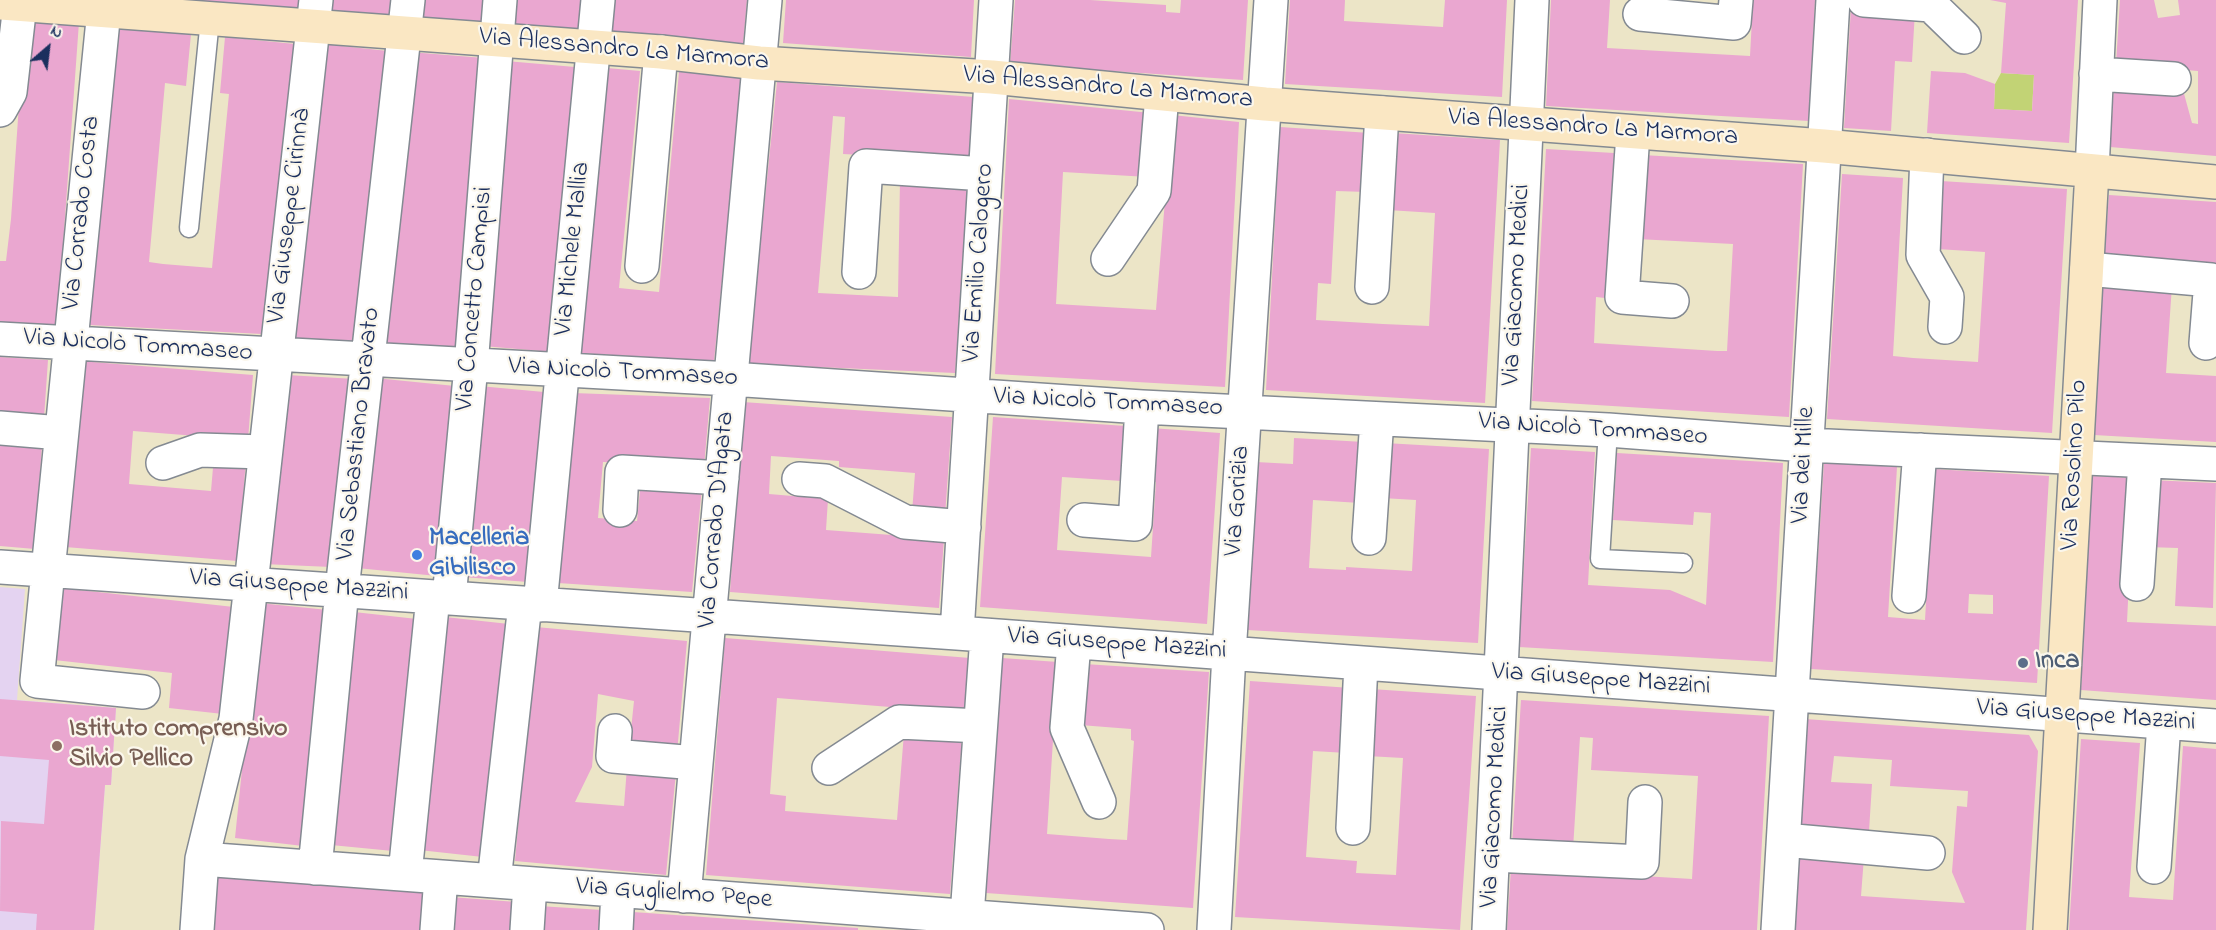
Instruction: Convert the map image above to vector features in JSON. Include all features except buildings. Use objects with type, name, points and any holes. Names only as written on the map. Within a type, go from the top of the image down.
[{"type":"street","name":"Via Sebastiano Bravato","points":[[315,868],[342,590],[408,0]]},
{"type":"street","name":"Via Concetto Campisi","points":[[405,874],[471,366],[500,0]]},
{"type":"street","name":"Via Michele Mallia","points":[[494,881],[563,370],[598,0]]},
{"type":"street","name":"Via Corrado D'Agata","points":[[684,896],[765,0]]},
{"type":"street","name":"Via Emilio Calogero","points":[[966,924],[981,726],[964,527],[996,0]]},
{"type":"street","name":"Via Gorizia","points":[[1215,930],[1229,654],[1271,0]]},
{"type":"street","name":"Via Giacomo Medici","points":[[1489,930],[1503,675],[1511,425],[1532,0]]},
{"type":"street","points":[[1640,14],[1734,23],[1736,0]]},
{"type":"street","name":"Via dei Mille","points":[[1778,930],[1833,0]]},
{"type":"street","points":[[1863,0],[1931,5],[1964,37]]},
{"type":"street","name":"Via Rosolino Pilo","points":[[2050,930],[2100,0]]},
{"type":"street","name":"Via Alessandro La Marmora","points":[[10,3],[105,6],[210,19],[314,13],[405,33],[661,52],[759,63],[992,77],[1265,104],[1824,146],[2216,182]]},
{"type":"street","points":[[0,110],[10,92],[10,3]]},
{"type":"street","name":"Via Corrado Costa","points":[[105,6],[38,681],[143,692]]},
{"type":"street","name":"Via Giuseppe Cirinnà","points":[[197,930],[202,859],[236,719],[249,584],[314,13]]},
{"type":"street","points":[[642,266],[661,52]]},
{"type":"street","points":[[2096,74],[2174,79]]},
{"type":"street","points":[[1108,258],[1154,191],[1162,95]]},
{"type":"street","points":[[1372,287],[1382,113]]},
{"type":"street","points":[[1633,133],[1622,297],[1672,301]]},
{"type":"street","points":[[1927,155],[1923,255],[1947,297],[1946,327]]},
{"type":"street","points":[[859,272],[866,166],[986,174]]},
{"type":"street","points":[[2087,269],[2211,280],[2206,343]]},
{"type":"street","name":"Via Nicolò Tommaseo","points":[[0,339],[275,356],[730,379],[1245,412],[1608,430],[1806,445],[2216,464]]},
{"type":"street","points":[[1084,520],[1135,524],[1142,406]]},
{"type":"street","points":[[1369,538],[1377,419]]},
{"type":"street","points":[[0,428],[61,433]]},
{"type":"street","points":[[163,463],[200,450],[264,452]]},
{"type":"street","points":[[1909,597],[1920,450]]},
{"type":"street","points":[[2137,584],[2145,461]]},
{"type":"street","points":[[620,510],[622,472],[722,478]]},
{"type":"street","points":[[799,479],[825,481],[905,522],[964,527]]},
{"type":"street","name":"Via Giuseppe Mazzini","points":[[0,567],[972,634],[2216,726]]},
{"type":"street","points":[[1074,643],[1067,728],[1099,802]]},
{"type":"street","points":[[1353,828],[1361,664]]},
{"type":"street","points":[[829,768],[899,722],[981,726]]},
{"type":"street","points":[[2154,867],[2164,723]]},
{"type":"street","points":[[613,756],[696,763]]},
{"type":"street","points":[[1493,855],[1642,862],[1645,802]]},
{"type":"street","points":[[1784,840],[1928,853]]},
{"type":"street","name":"Via Guglielmo Pepe","points":[[202,859],[684,896],[966,924],[1147,930]]},
{"type":"street","points":[[437,930],[441,878]]},
{"type":"street","points":[[527,930],[530,884]]},
{"type":"street","points":[[616,930],[618,891]]},
{"type":"lane","points":[[189,228],[210,19]]},
{"type":"lane","points":[[1608,430],[1600,559],[1683,563]]},
{"type":"shaded area","name":"Istituto comprensivo Silvio Pellico","points":[[0,587],[25,589],[17,700],[116,708],[111,785],[105,785],[94,930],[0,930]]},
{"type":"green space","points":[[2001,73],[2034,75],[2032,111],[1994,109],[1995,84]]},
{"type":"place","name":"Macelleria Gibilisco","points":[[417,555]]},
{"type":"place","name":"Inca","points":[[2023,663]]},
{"type":"place","name":"Istituto comprensivo Silvio Pellico","points":[[57,746]]}]
